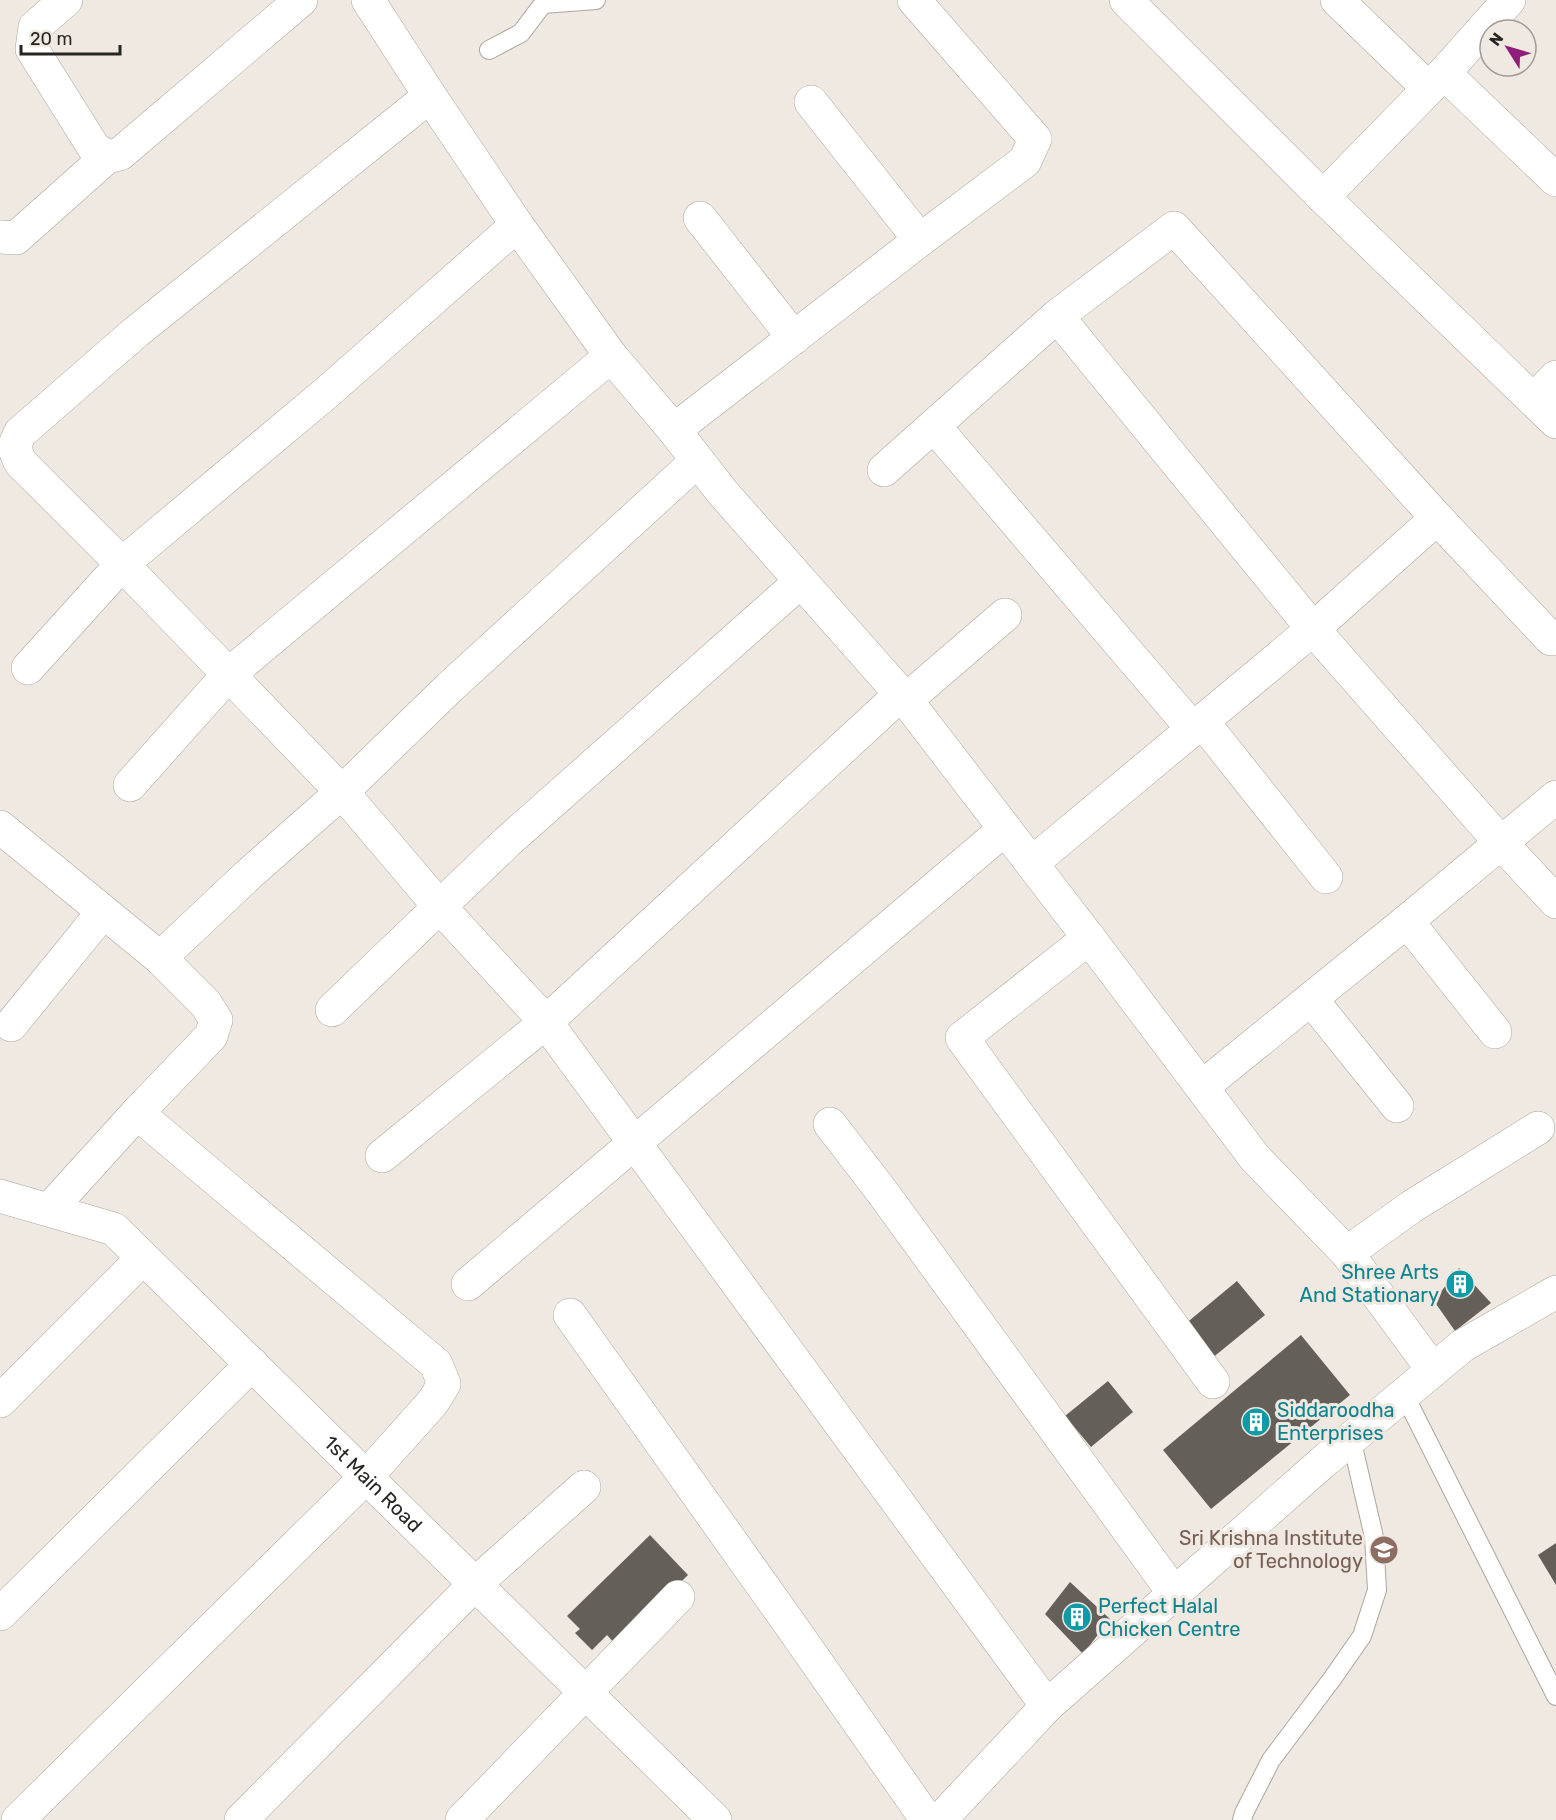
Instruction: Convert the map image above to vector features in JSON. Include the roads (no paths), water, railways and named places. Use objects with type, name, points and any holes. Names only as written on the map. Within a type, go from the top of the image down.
[{"type":"street","points":[[0,237],[16,238],[107,157],[120,154],[301,0]]},
{"type":"street","points":[[368,0],[517,225],[611,356],[800,582],[903,698],[1032,863],[1255,1158],[1347,1253],[1433,1370]]},
{"type":"street","points":[[674,430],[1025,161],[1035,139],[914,0]]},
{"type":"street","points":[[1126,0],[1323,197],[1549,400]]},
{"type":"street","points":[[1337,0],[1556,180]]},
{"type":"street","points":[[1323,197],[1436,80],[1509,0]]},
{"type":"street","points":[[59,2],[35,27],[32,49],[94,148],[107,157]]},
{"type":"street","points":[[430,96],[136,332],[20,433],[5,452],[20,462],[122,564],[342,792],[439,906],[546,1022],[1047,1706]]},
{"type":"street","points":[[811,102],[920,240]]},
{"type":"street","points":[[700,218],[794,338]]},
{"type":"street","points":[[28,668],[122,564],[325,394],[517,225]]},
{"type":"street","points":[[884,470],[1056,316],[1174,228],[1437,518],[1551,639]]},
{"type":"street","points":[[1056,316],[1313,629],[1556,902]]},
{"type":"street","points":[[130,785],[228,675],[611,356]]},
{"type":"street","points":[[934,426],[1197,725],[1326,877]]},
{"type":"street","points":[[160,958],[248,875],[342,792],[450,687],[697,461]]},
{"type":"street","points":[[1032,863],[1313,629],[1437,518]]},
{"type":"street","points":[[332,1010],[507,842],[800,582]]},
{"type":"street","points":[[382,1156],[546,1022],[903,698],[1005,615]]},
{"type":"street","points":[[1202,1087],[1502,844],[1556,797]]},
{"type":"street","points":[[0,827],[160,958],[206,1004],[216,1020],[211,1036],[49,1210]]},
{"type":"street","points":[[468,1284],[1005,829]]},
{"type":"street","points":[[11,1025],[103,912]]},
{"type":"street","points":[[1407,921],[1495,1032]]},
{"type":"street","points":[[1089,938],[962,1038],[1212,1382]]},
{"type":"street","points":[[1311,999],[1397,1106]]},
{"type":"street","points":[[18,1820],[366,1477],[433,1402],[444,1384],[436,1364],[137,1113]]},
{"type":"street","points":[[830,1124],[1174,1593]]},
{"type":"street","points":[[1347,1253],[1411,1207],[1538,1128]]},
{"type":"street","name":"1st Main Road","points":[[0,1196],[114,1229],[586,1693],[707,1817]]},
{"type":"street","points":[[0,1401],[143,1258]]},
{"type":"street","points":[[940,1820],[1047,1706],[1351,1438],[1462,1346],[1556,1292]]},
{"type":"street","points":[[570,1315],[788,1620],[927,1820]]},
{"type":"street","points":[[0,1614],[252,1364]]},
{"type":"street","points":[[241,1820],[475,1584],[584,1487]]},
{"type":"street","points":[[462,1820],[678,1597]]},
{"type":"lane","points":[[489,50],[521,33],[544,2],[596,0]]},
{"type":"lane","points":[[1404,1394],[1556,1696]]},
{"type":"lane","points":[[1241,1818],[1271,1760],[1362,1636],[1377,1590],[1374,1537],[1351,1438]]},
{"type":"place","name":"Shree Arts And Stationary","points":[[1460,1284]]},
{"type":"place","name":"Siddaroodha Enterprises","points":[[1256,1422]]},
{"type":"place","name":"Sri Krishna Institute of Technology","points":[[1384,1550]]},
{"type":"place","name":"Perfect Halal Chicken Centre","points":[[1077,1617]]}]
